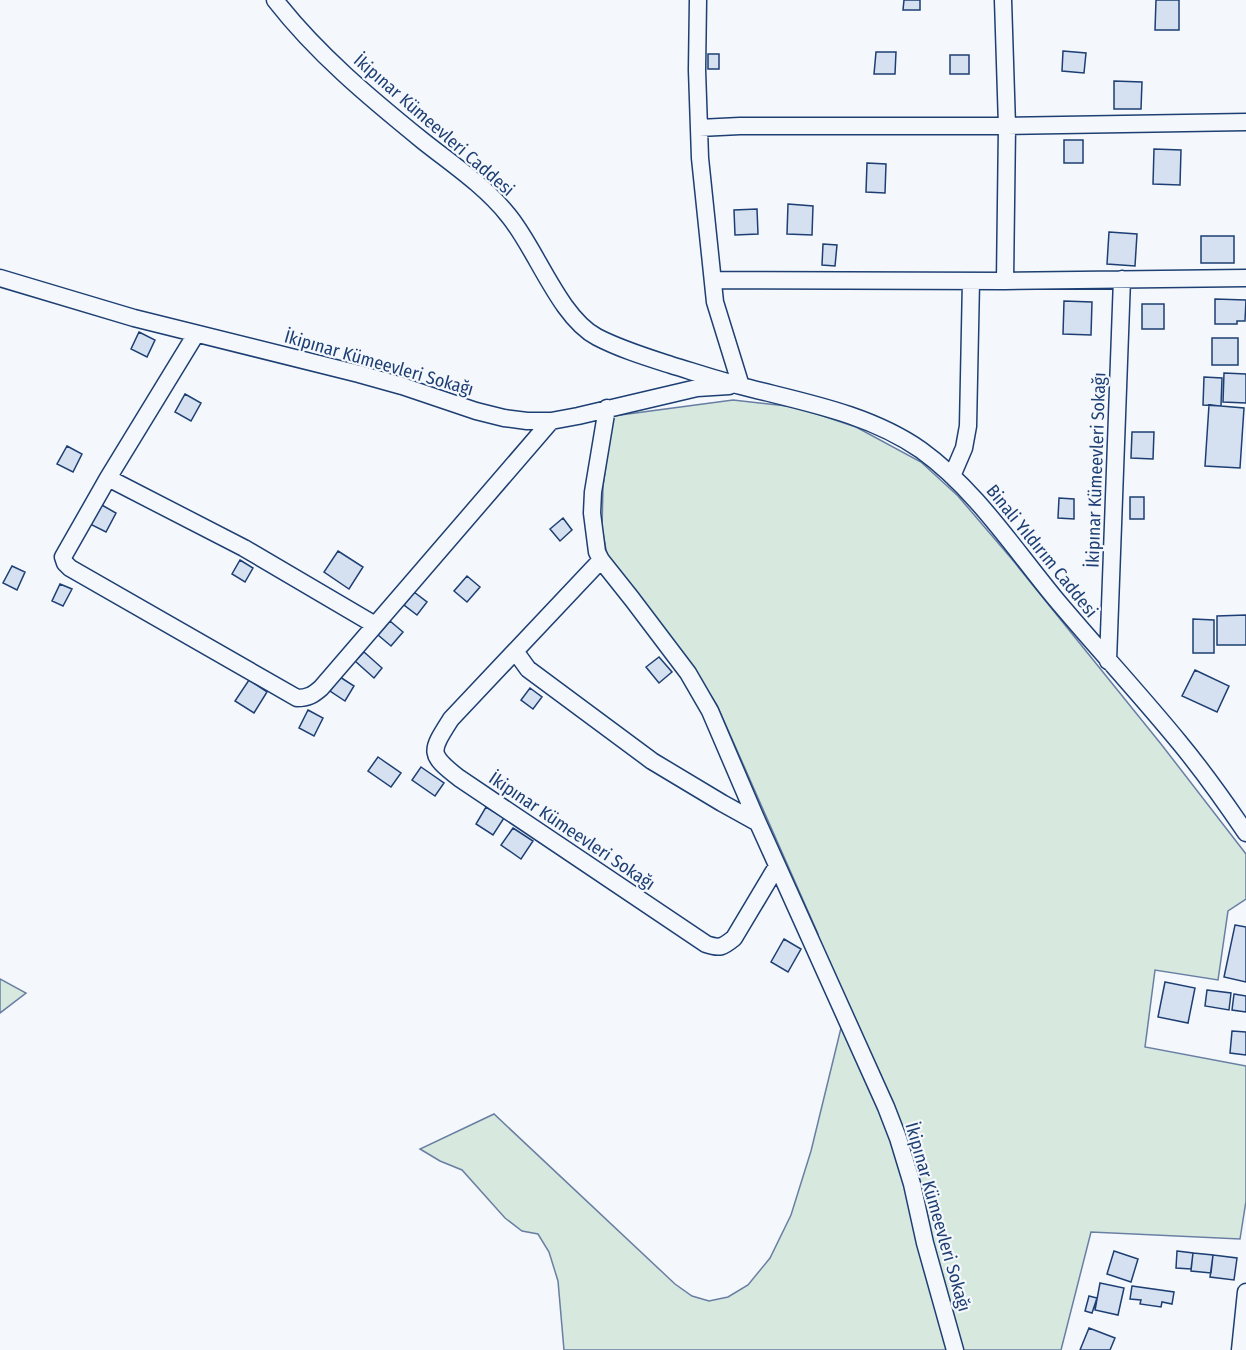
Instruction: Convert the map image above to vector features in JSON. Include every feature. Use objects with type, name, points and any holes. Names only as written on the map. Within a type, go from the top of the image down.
[{"type":"street","name":"İkipınar Kümeevleri Caddesi","points":[[275,0],[307,38],[350,79],[491,196],[509,216],[560,298],[579,323],[593,335],[658,361],[741,386]]},
{"type":"street","points":[[698,0],[697,70],[701,168],[715,302],[741,386]]},
{"type":"street","points":[[1003,0],[1008,126],[1005,281]]},
{"type":"street","points":[[699,128],[1246,122]]},
{"type":"street","name":"İkipınar Kümeevleri Sokağı","points":[[0,278],[134,318],[359,374],[504,418],[551,421],[697,388],[741,386]]},
{"type":"street","points":[[713,280],[1005,281],[1246,278]]},
{"type":"street","name":"İkipınar Kümeevleri Sokağı","points":[[1108,661],[1122,279]]},
{"type":"street","points":[[952,476],[964,448],[968,426],[971,281]]},
{"type":"street","points":[[196,334],[108,478],[63,557],[70,568],[297,698],[306,698],[314,694],[551,421]]},
{"type":"street","name":"Binali Yıldırım Caddesi","points":[[741,386],[788,396],[859,419],[917,448],[939,464],[978,503],[1108,661],[1180,743],[1220,794],[1246,833]]},
{"type":"street","name":"İkipınar Kümeevleri Sokağı","points":[[607,408],[593,492],[592,513],[597,552],[699,690],[710,711],[898,1138],[955,1350]]},
{"type":"street","points":[[108,478],[244,548],[375,625]]},
{"type":"street","name":"İkipınar Kümeevleri Sokağı","points":[[601,560],[451,719],[436,746],[435,756],[440,764],[459,778],[706,944],[716,947],[724,946],[734,938],[777,866]]},
{"type":"street","points":[[515,651],[528,669],[652,761],[758,823]]},
{"type":"street","points":[[1240,1350],[1246,1292]]},
{"type":"shaded area","points":[[733,400],[796,407],[856,427],[921,462],[958,496],[1011,558],[1161,744],[1246,854],[1246,899],[1228,911],[1218,980],[1155,970],[1145,1047],[1246,1066],[1246,1201],[1240,1239],[1091,1232],[1061,1350],[564,1350],[558,1281],[549,1252],[538,1234],[522,1231],[505,1218],[462,1170],[420,1149],[494,1114],[675,1284],[692,1296],[709,1301],[728,1297],[748,1285],[770,1258],[791,1215],[811,1151],[841,1028],[808,949],[818,934],[717,705],[687,658],[607,555],[602,528],[603,486],[613,416]]},
{"type":"shaded area","points":[[0,979],[26,993],[0,1013]]},
{"type":"building","points":[[904,0],[920,0],[920,10],[903,10]]},
{"type":"building","points":[[1156,0],[1179,0],[1179,30],[1155,30]]},
{"type":"building","points":[[1063,51],[1086,53],[1084,73],[1062,71]]},
{"type":"building","points":[[876,52],[896,52],[895,74],[874,74]]},
{"type":"building","points":[[708,54],[719,54],[719,69],[708,69]]},
{"type":"building","points":[[950,55],[969,55],[969,74],[950,74]]},
{"type":"building","points":[[1114,81],[1142,82],[1141,109],[1114,109]]},
{"type":"building","points":[[1064,140],[1083,140],[1083,163],[1064,163]]},
{"type":"building","points":[[1154,149],[1181,150],[1180,185],[1153,184]]},
{"type":"building","points":[[867,163],[886,164],[885,193],[866,192]]},
{"type":"building","points":[[788,204],[813,206],[812,235],[787,234]]},
{"type":"building","points":[[757,209],[758,234],[735,235],[734,210]]},
{"type":"building","points":[[1109,232],[1137,234],[1135,266],[1107,264]]},
{"type":"building","points":[[1201,236],[1234,236],[1234,263],[1201,263]]},
{"type":"building","points":[[823,244],[837,245],[835,266],[822,265]]},
{"type":"building","points":[[1215,299],[1246,300],[1245,321],[1237,321],[1237,324],[1215,324]]},
{"type":"building","points":[[1064,301],[1092,302],[1091,335],[1063,334]]},
{"type":"building","points":[[1142,304],[1164,304],[1164,329],[1142,329]]},
{"type":"building","points":[[139,332],[155,340],[147,357],[131,349]]},
{"type":"building","points":[[1212,338],[1238,338],[1238,365],[1212,365]]},
{"type":"building","points":[[1224,373],[1246,374],[1246,403],[1223,402]]},
{"type":"building","points":[[1204,377],[1222,378],[1221,406],[1203,405]]},
{"type":"building","points":[[185,394],[201,403],[191,421],[175,412]]},
{"type":"building","points":[[1209,405],[1244,408],[1240,468],[1205,466]]},
{"type":"building","points":[[1132,432],[1154,432],[1153,459],[1131,458]]},
{"type":"building","points":[[67,446],[82,454],[73,472],[57,464]]},
{"type":"building","points":[[1130,497],[1144,497],[1144,519],[1130,519]]},
{"type":"building","points":[[1059,498],[1074,499],[1074,519],[1058,518]]},
{"type":"building","points":[[100,504],[116,513],[106,532],[90,524]]},
{"type":"building","points":[[563,518],[572,530],[560,541],[550,529]]},
{"type":"building","points":[[338,551],[363,567],[349,589],[324,572]]},
{"type":"building","points":[[240,560],[253,568],[245,582],[232,574]]},
{"type":"building","points":[[12,566],[25,572],[17,590],[3,583]]},
{"type":"building","points":[[467,576],[480,587],[467,602],[454,591]]},
{"type":"building","points":[[60,584],[72,589],[63,606],[52,601]]},
{"type":"building","points":[[414,592],[427,602],[417,615],[404,605]]},
{"type":"building","points":[[1246,615],[1246,645],[1217,645],[1217,616]]},
{"type":"building","points":[[1193,619],[1214,620],[1214,653],[1193,653]]},
{"type":"building","points":[[390,621],[403,632],[391,646],[378,635]]},
{"type":"building","points":[[364,652],[382,668],[374,678],[355,661]]},
{"type":"building","points":[[659,657],[672,672],[659,683],[646,667]]},
{"type":"building","points":[[1195,670],[1229,686],[1217,712],[1182,696]]},
{"type":"building","points":[[340,677],[354,686],[345,701],[330,691]]},
{"type":"building","points":[[249,680],[267,692],[254,713],[235,701]]},
{"type":"building","points":[[530,688],[542,697],[533,709],[521,700]]},
{"type":"building","points":[[308,710],[323,718],[314,736],[299,728]]},
{"type":"building","points":[[378,757],[401,773],[391,787],[368,771]]},
{"type":"building","points":[[421,767],[444,783],[435,796],[412,780]]},
{"type":"building","points":[[486,807],[504,818],[493,835],[476,824]]},
{"type":"building","points":[[513,828],[533,841],[521,859],[501,845]]},
{"type":"building","points":[[1235,925],[1246,927],[1246,982],[1224,977]]},
{"type":"building","points":[[784,939],[801,949],[788,972],[771,962]]},
{"type":"building","points":[[1165,982],[1195,988],[1188,1023],[1158,1017]]},
{"type":"building","points":[[1207,990],[1231,993],[1229,1010],[1205,1006]]},
{"type":"building","points":[[1234,994],[1246,996],[1246,1012],[1232,1010]]},
{"type":"building","points":[[1232,1031],[1246,1032],[1246,1055],[1230,1053]]},
{"type":"building","points":[[1114,1251],[1138,1259],[1131,1282],[1107,1274]]},
{"type":"building","points":[[1177,1251],[1193,1253],[1191,1269],[1176,1268]]},
{"type":"building","points":[[1193,1253],[1213,1255],[1211,1273],[1191,1271]]},
{"type":"building","points":[[1213,1255],[1237,1258],[1234,1280],[1210,1277]]},
{"type":"building","points":[[1100,1283],[1124,1288],[1118,1315],[1095,1310]]},
{"type":"building","points":[[1132,1286],[1174,1292],[1172,1304],[1162,1302],[1161,1307],[1140,1304],[1141,1300],[1130,1299]]},
{"type":"building","points":[[1089,1296],[1097,1298],[1092,1313],[1085,1311]]},
{"type":"building","points":[[1089,1328],[1115,1338],[1110,1350],[1080,1350]]}]
